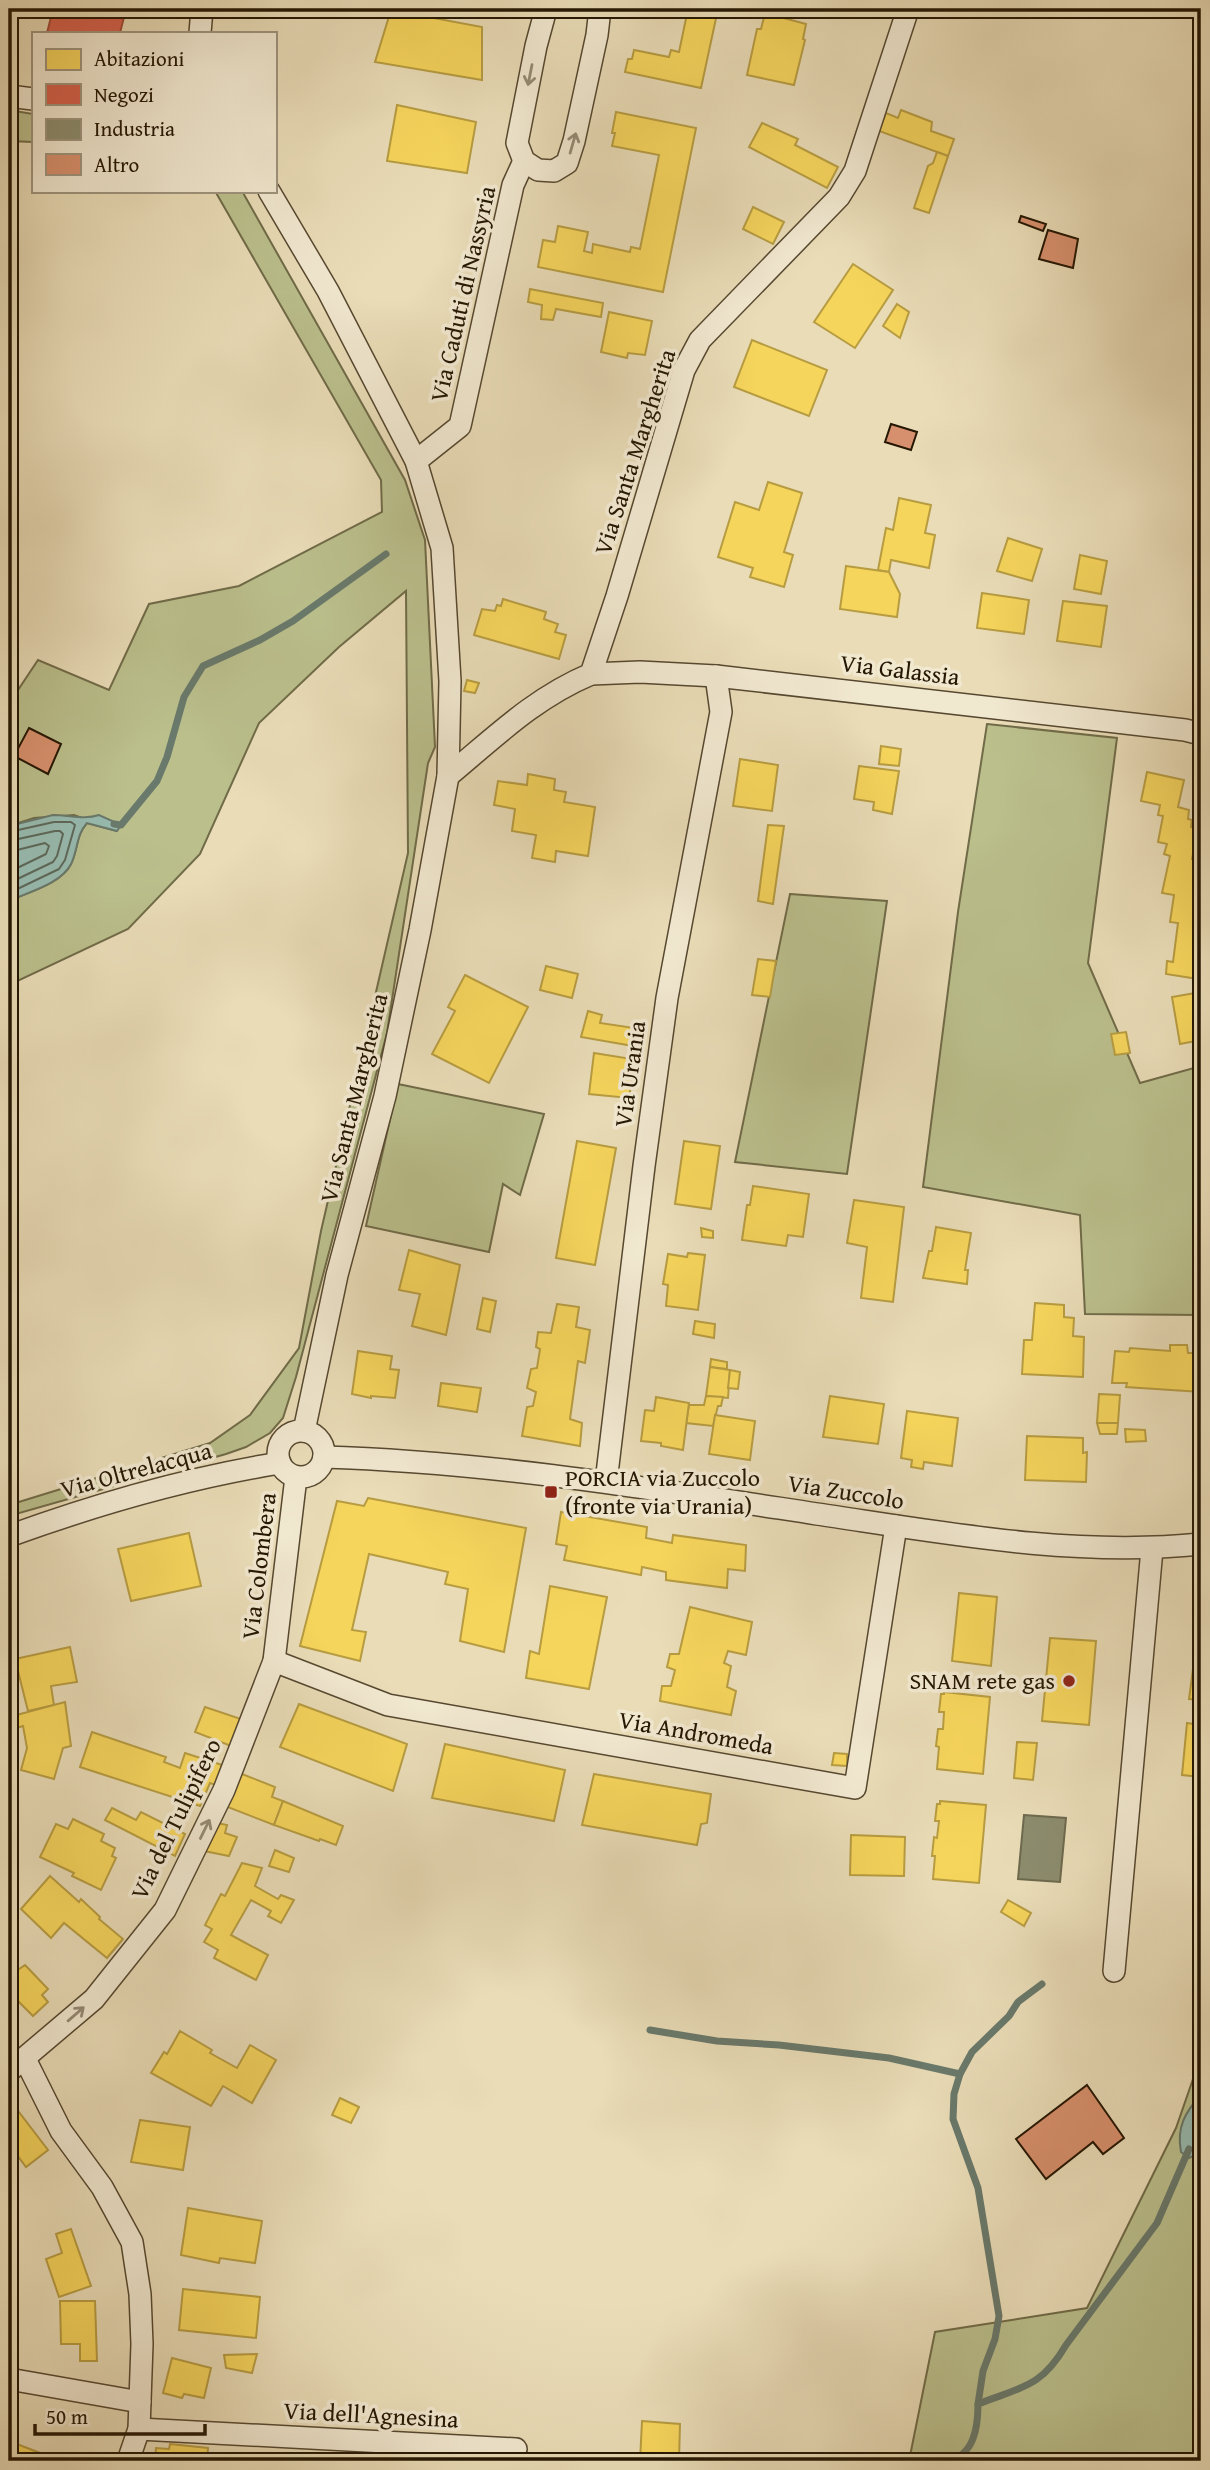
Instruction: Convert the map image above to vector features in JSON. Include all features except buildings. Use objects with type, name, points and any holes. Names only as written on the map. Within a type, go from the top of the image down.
[{"type":"street","points":[[200,32],[202,9]]},
{"type":"street","name":"Via Caduti di Nassyria","points":[[546,9],[517,143],[524,162],[538,170],[554,171],[567,163],[574,141],[600,9]]},
{"type":"street","name":"Via Santa Margherita","points":[[591,674],[684,370],[700,340],[838,197],[855,171],[908,9]]},
{"type":"street","points":[[9,96],[32,99]]},
{"type":"street","name":"Via Caduti di Nassyria","points":[[416,461],[460,426],[513,185],[524,162]]},
{"type":"street","name":"Via Santa Margherita","points":[[270,192],[328,291],[416,461],[442,548],[450,681],[448,776],[385,1096],[337,1275],[304,1431]]},
{"type":"street","name":"Via Galassia","points":[[591,674],[640,672],[716,676],[1201,734]]},
{"type":"street","points":[[448,776],[525,711],[561,686],[591,674]]},
{"type":"street","name":"Via Urania","points":[[606,1482],[667,998],[721,712],[716,676]]},
{"type":"street","points":[[304,1431],[317,1437],[324,1457],[321,1466],[313,1474],[288,1470],[278,1454],[281,1442],[289,1434],[304,1431]]},
{"type":"street","name":"Via Zuccolo","points":[[324,1457],[399,1460],[606,1482],[1033,1544],[1100,1549],[1153,1549],[1201,1544]]},
{"type":"street","name":"Via Oltrelacqua","points":[[9,1536],[78,1511],[202,1477],[288,1470]]},
{"type":"street","name":"Via Colombera","points":[[274,1661],[288,1470]]},
{"type":"street","name":"Via Andromeda","points":[[274,1661],[387,1705],[855,1788],[896,1526]]},
{"type":"street","points":[[1114,1972],[1153,1549]]},
{"type":"street","name":"Via del Tulipifero","points":[[17,2065],[94,1998],[165,1910],[224,1790],[274,1661]]},
{"type":"street","points":[[17,2065],[102,2187],[132,2242],[142,2344],[139,2428],[128,2461]]},
{"type":"street","points":[[9,2379],[140,2402]]},
{"type":"street","name":"Via dell'Agnesina","points":[[139,2428],[516,2449]]},
{"type":"green space","points":[[9,110],[32,114],[32,142],[9,141]]},
{"type":"green space","points":[[216,192],[243,192],[405,480],[425,540],[435,747],[428,763],[387,1033],[283,1418],[270,1433],[246,1447],[9,1516],[9,1505],[210,1443],[250,1415],[299,1348],[321,1231],[408,853],[406,591],[339,647],[259,723],[200,854],[128,929],[9,985],[9,901],[52,882],[66,871],[87,823],[117,831],[74,815],[34,818],[9,826],[9,690],[16,693],[38,660],[109,690],[149,604],[239,586],[382,512],[381,480]]},
{"type":"green space","points":[[987,724],[1117,738],[1088,963],[1140,1083],[1201,1066],[1201,1315],[1085,1314],[1080,1215],[923,1187],[958,912]]},
{"type":"green space","points":[[790,894],[887,901],[847,1174],[735,1162]]},
{"type":"green space","points":[[398,1084],[544,1114],[520,1195],[503,1184],[489,1252],[366,1226]]},
{"type":"green space","points":[[1201,2056],[1201,2461],[909,2461],[935,2332],[1087,2308],[1176,2128]]},
{"type":"water","points":[[53,815],[99,815],[121,825],[117,831],[87,823],[81,832],[71,864],[60,877],[9,901],[9,826]]},
{"type":"water","points":[[1201,2094],[1201,2142],[1196,2154],[1189,2158],[1181,2152],[1181,2127],[1187,2113]]},
{"type":"waterway","points":[[114,824],[121,825],[157,781],[167,757],[184,697],[203,666],[260,640],[293,621],[386,554]]},
{"type":"waterway","points":[[978,2404],[983,2371],[995,2339],[999,2316],[978,2188],[953,2119],[954,2094],[960,2074],[972,2052],[1009,2016],[1018,2002],[1042,1984]]},
{"type":"waterway","points":[[650,2030],[717,2041],[779,2045],[889,2058],[960,2074]]},
{"type":"waterway","points":[[948,2461],[957,2458],[969,2447],[977,2422],[978,2404],[1029,2384],[1048,2370],[1057,2359],[1157,2223],[1189,2149]]},
{"type":"place","name":"PORCIA via Zuccolo (fronte via Urania)","points":[[551,1492]]},
{"type":"place","name":"SNAM rete gas","points":[[1069,1681]]}]
